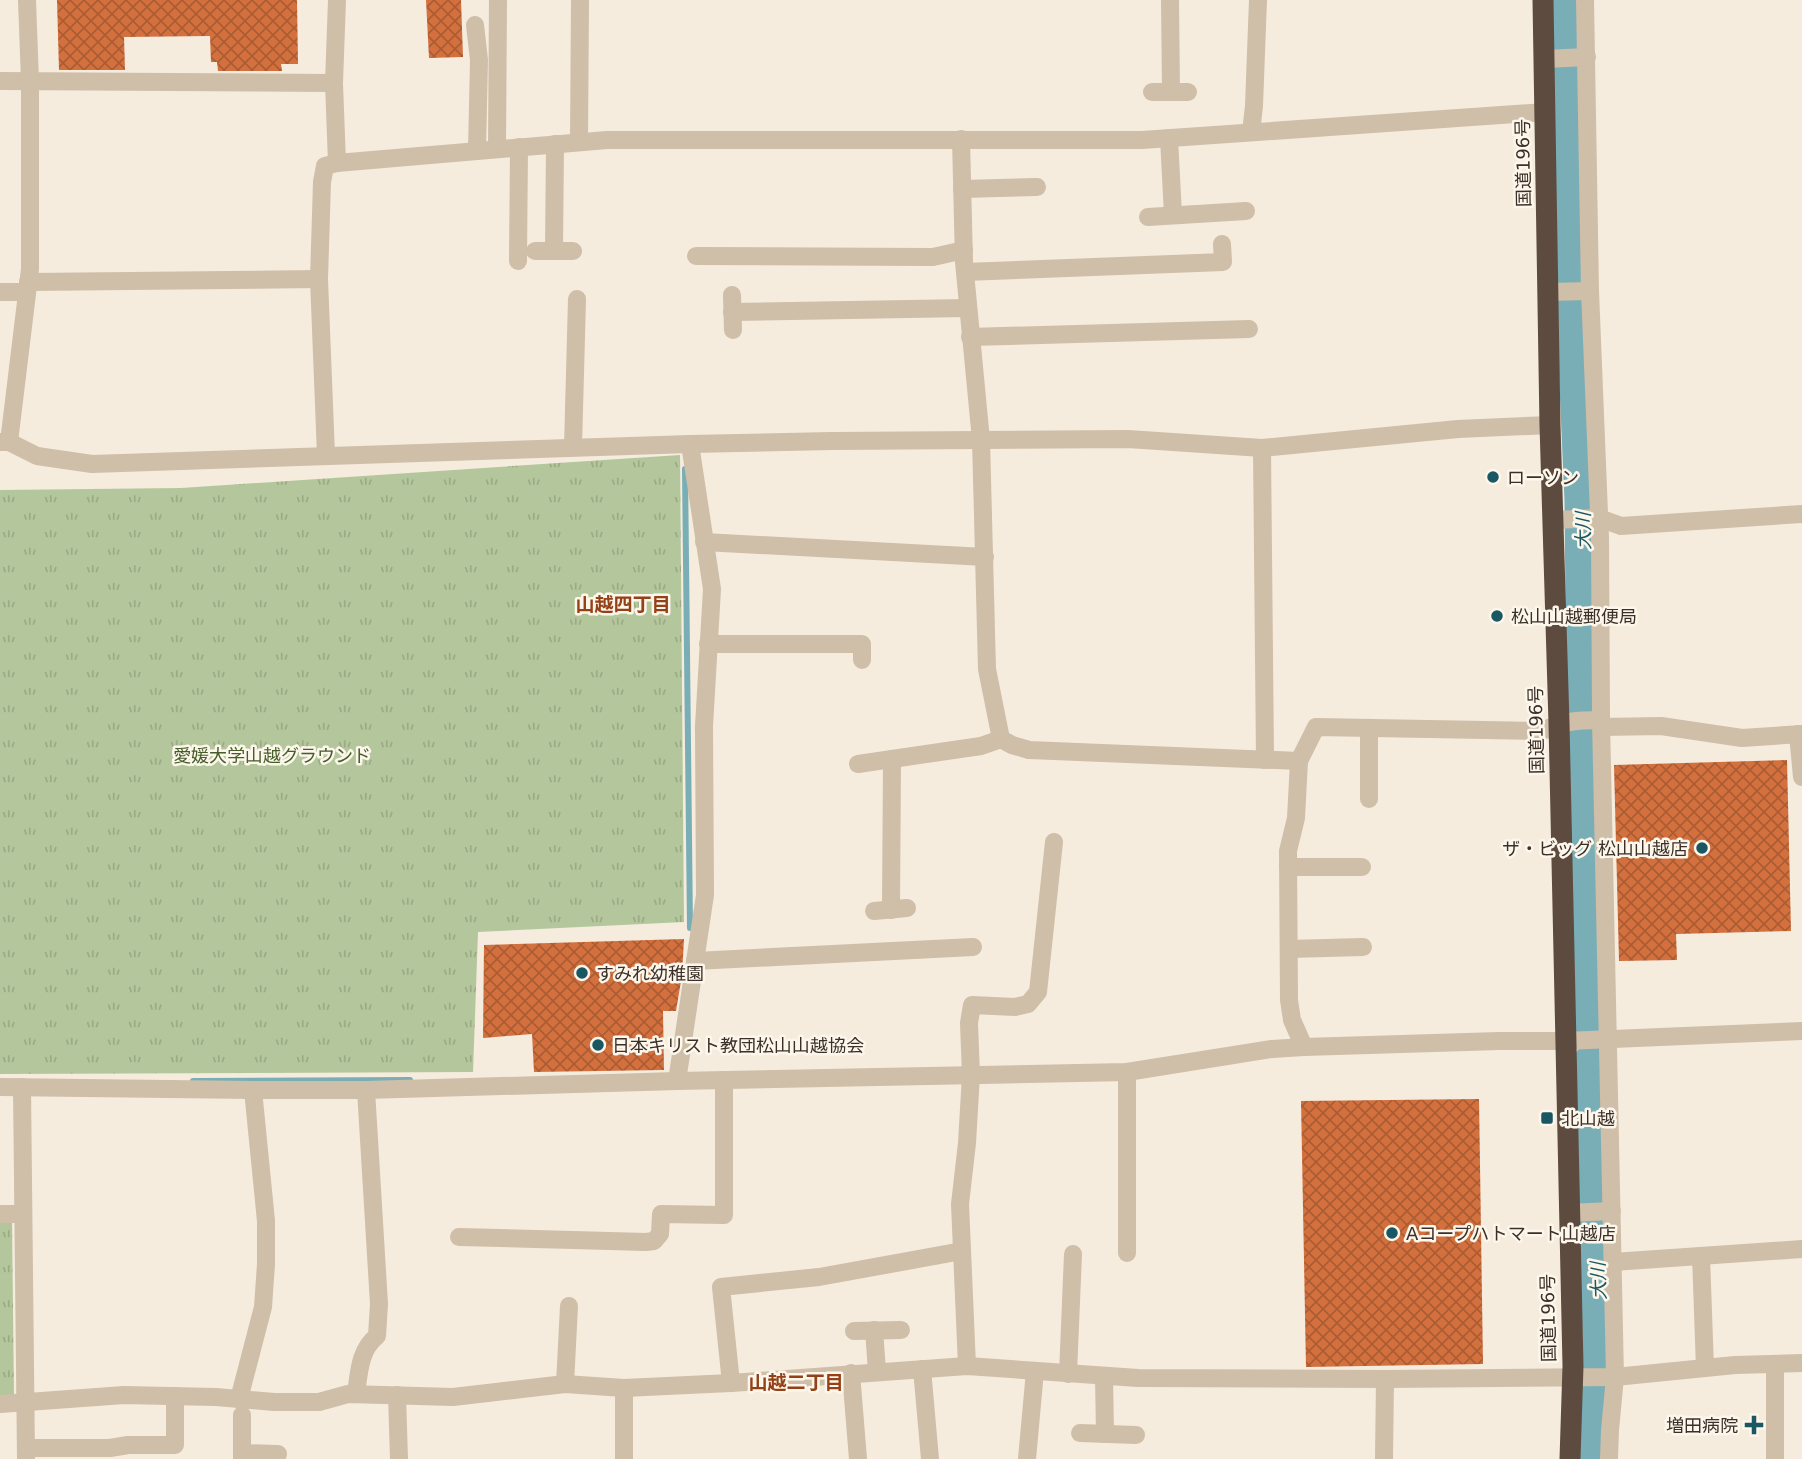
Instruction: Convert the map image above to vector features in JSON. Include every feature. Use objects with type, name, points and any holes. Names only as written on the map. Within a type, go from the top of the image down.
[{"type":"highway","name":"国道196号","points":[[1542,0],[1553,59],[1545,112],[1557,291],[1550,425],[1563,519],[1566,722],[1589,1040],[1576,1213],[1581,1377],[1570,1459]]},
{"type":"street","points":[[27,0],[30,269],[5,442],[37,456],[92,464],[690,444],[1128,439],[1262,448],[1458,429],[1550,425]]},
{"type":"street","points":[[337,0],[334,82],[337,163]]},
{"type":"street","points":[[497,149],[498,0]]},
{"type":"street","points":[[579,142],[580,0]]},
{"type":"street","points":[[1152,92],[1180,92],[1170,0]]},
{"type":"street","points":[[1251,132],[1258,0]]},
{"type":"street","points":[[1585,0],[1588,291],[1596,518],[1598,723],[1589,1040],[1613,1262],[1609,1459]]},
{"type":"street","points":[[475,25],[479,60],[477,151]]},
{"type":"street","points":[[1553,59],[1584,57]]},
{"type":"street","points":[[0,81],[334,82]]},
{"type":"street","points":[[326,455],[319,279],[321,182],[325,166],[607,140],[1142,139],[1545,112]]},
{"type":"street","points":[[1169,138],[1173,215]]},
{"type":"street","points":[[961,139],[965,272],[981,440],[988,669],[1001,739],[1012,746],[1030,750],[1299,761]]},
{"type":"street","points":[[554,251],[555,144]]},
{"type":"street","points":[[518,261],[519,147]]},
{"type":"street","points":[[962,189],[1037,187]]},
{"type":"street","points":[[1148,216],[1246,211]]},
{"type":"street","points":[[965,272],[1223,262],[1222,244]]},
{"type":"street","points":[[696,256],[933,257],[964,250]]},
{"type":"street","points":[[535,251],[573,251]]},
{"type":"street","points":[[0,292],[28,287],[319,279]]},
{"type":"street","points":[[1557,291],[1588,291]]},
{"type":"street","points":[[573,447],[577,299]]},
{"type":"street","points":[[733,312],[968,308]]},
{"type":"street","points":[[970,337],[1249,329]]},
{"type":"street","points":[[677,1081],[705,895],[704,738],[712,589],[690,444]]},
{"type":"street","points":[[1262,448],[1265,760]]},
{"type":"street","points":[[1563,519],[1596,518],[1621,526],[1802,514]]},
{"type":"street","points":[[704,542],[985,557]]},
{"type":"street","points":[[708,644],[862,643],[862,660]]},
{"type":"street","points":[[1304,1047],[1292,1020],[1291,1010],[1288,851],[1296,818],[1299,761],[1316,727],[1542,731],[1566,722],[1661,726],[1742,738],[1800,734],[1802,777]]},
{"type":"street","points":[[1369,728],[1369,799]]},
{"type":"street","points":[[858,764],[981,746],[1001,739]]},
{"type":"street","points":[[891,910],[892,760]]},
{"type":"street","points":[[967,1366],[960,1204],[971,1075],[969,1023],[972,1005],[1028,1004],[1038,992],[1054,842]]},
{"type":"street","points":[[1288,867],[1362,867]]},
{"type":"street","points":[[695,961],[973,947]]},
{"type":"street","points":[[1289,948],[1363,947]]},
{"type":"street","points":[[0,1087],[366,1090],[1127,1072],[1272,1049],[1304,1047],[1589,1040],[1802,1031]]},
{"type":"street","points":[[1127,1072],[1127,1253]]},
{"type":"street","points":[[459,1237],[646,1242],[654,1241],[660,1234],[661,1214],[724,1215],[724,1080]]},
{"type":"street","points":[[22,1087],[26,1454],[128,1445],[175,1445],[175,1396]]},
{"type":"street","points":[[253,1090],[265,1221],[266,1264],[263,1307],[241,1407],[242,1456],[278,1454]]},
{"type":"street","points":[[356,1394],[363,1354],[376,1336],[379,1304],[366,1090]]},
{"type":"street","points":[[1576,1213],[1609,1212]]},
{"type":"street","points":[[0,1214],[23,1214]]},
{"type":"street","points":[[1613,1262],[1802,1249]]},
{"type":"street","points":[[731,1383],[721,1287],[819,1277],[962,1251]]},
{"type":"street","points":[[1068,1374],[1073,1254]]},
{"type":"street","points":[[1701,1256],[1705,1368]]},
{"type":"street","points":[[565,1384],[569,1306]]},
{"type":"street","points":[[874,1330],[877,1371]]},
{"type":"street","points":[[854,1331],[901,1330]]},
{"type":"street","points":[[0,1404],[124,1395],[175,1396],[241,1407],[274,1402],[319,1402],[348,1394],[453,1397],[565,1384],[624,1388],[967,1366],[1104,1376],[1385,1379],[1612,1377],[1705,1368],[1802,1363]]},
{"type":"street","points":[[1775,1459],[1776,1364]]},
{"type":"street","points":[[922,1368],[930,1459]]},
{"type":"street","points":[[1027,1459],[1034,1371]]},
{"type":"street","points":[[851,1373],[858,1459]]},
{"type":"street","points":[[1104,1376],[1105,1434]]},
{"type":"street","points":[[1384,1459],[1385,1379]]},
{"type":"street","points":[[624,1388],[624,1459]]},
{"type":"street","points":[[397,1395],[399,1459]]},
{"type":"street","points":[[1080,1433],[1136,1435]]},
{"type":"green space","name":"愛媛大学山越グラウンド","points":[[680,455],[684,922],[478,932],[473,1072],[0,1074],[0,490],[181,488]]},
{"type":"green space","points":[[0,1220],[12,1220],[14,1398],[0,1398]]},
{"type":"building","points":[[57,0],[297,0],[298,64],[281,64],[282,71],[218,71],[217,62],[211,62],[210,36],[124,37],[125,70],[59,70]]},
{"type":"building","points":[[426,0],[461,0],[463,57],[429,58]]},
{"type":"building","name":"ザ・ビッグ 松山山越店","points":[[1787,760],[1791,931],[1676,934],[1677,960],[1619,961],[1614,765]]},
{"type":"building","name":"すみれ幼稚園","points":[[684,939],[676,1011],[663,1011],[664,1070],[534,1072],[532,1034],[483,1038],[484,945]]},
{"type":"building","name":"Aコープハトマート山越店","points":[[1479,1099],[1483,1364],[1306,1367],[1301,1101]]},
{"type":"waterway","name":"大川","points":[[1568,0],[1574,319],[1582,500],[1585,834],[1590,1021]]},
{"type":"waterway","points":[[685,469],[690,928]]},
{"type":"waterway","name":"大川","points":[[1592,1060],[1600,1341],[1595,1459]]},
{"type":"waterway","points":[[193,1081],[410,1080]]},
{"type":"place","name":"ローソン","points":[[1493,477]]},
{"type":"place","name":"松山山越郵便局","points":[[1497,616]]},
{"type":"place","name":"ザ・ビッグ 松山山越店","points":[[1702,848]]},
{"type":"place","name":"すみれ幼稚園","points":[[582,973]]},
{"type":"place","name":"日本キリスト教団松山山越協会","points":[[598,1045]]},
{"type":"place","name":"北山越","points":[[1547,1118]]},
{"type":"place","name":"Aコープハトマート山越店","points":[[1392,1233]]},
{"type":"place","name":"増田病院","points":[[1754,1425]]},
{"type":"district","name":"山越四丁目","points":[[623,604]]},
{"type":"district","name":"山越二丁目","points":[[796,1382]]}]
